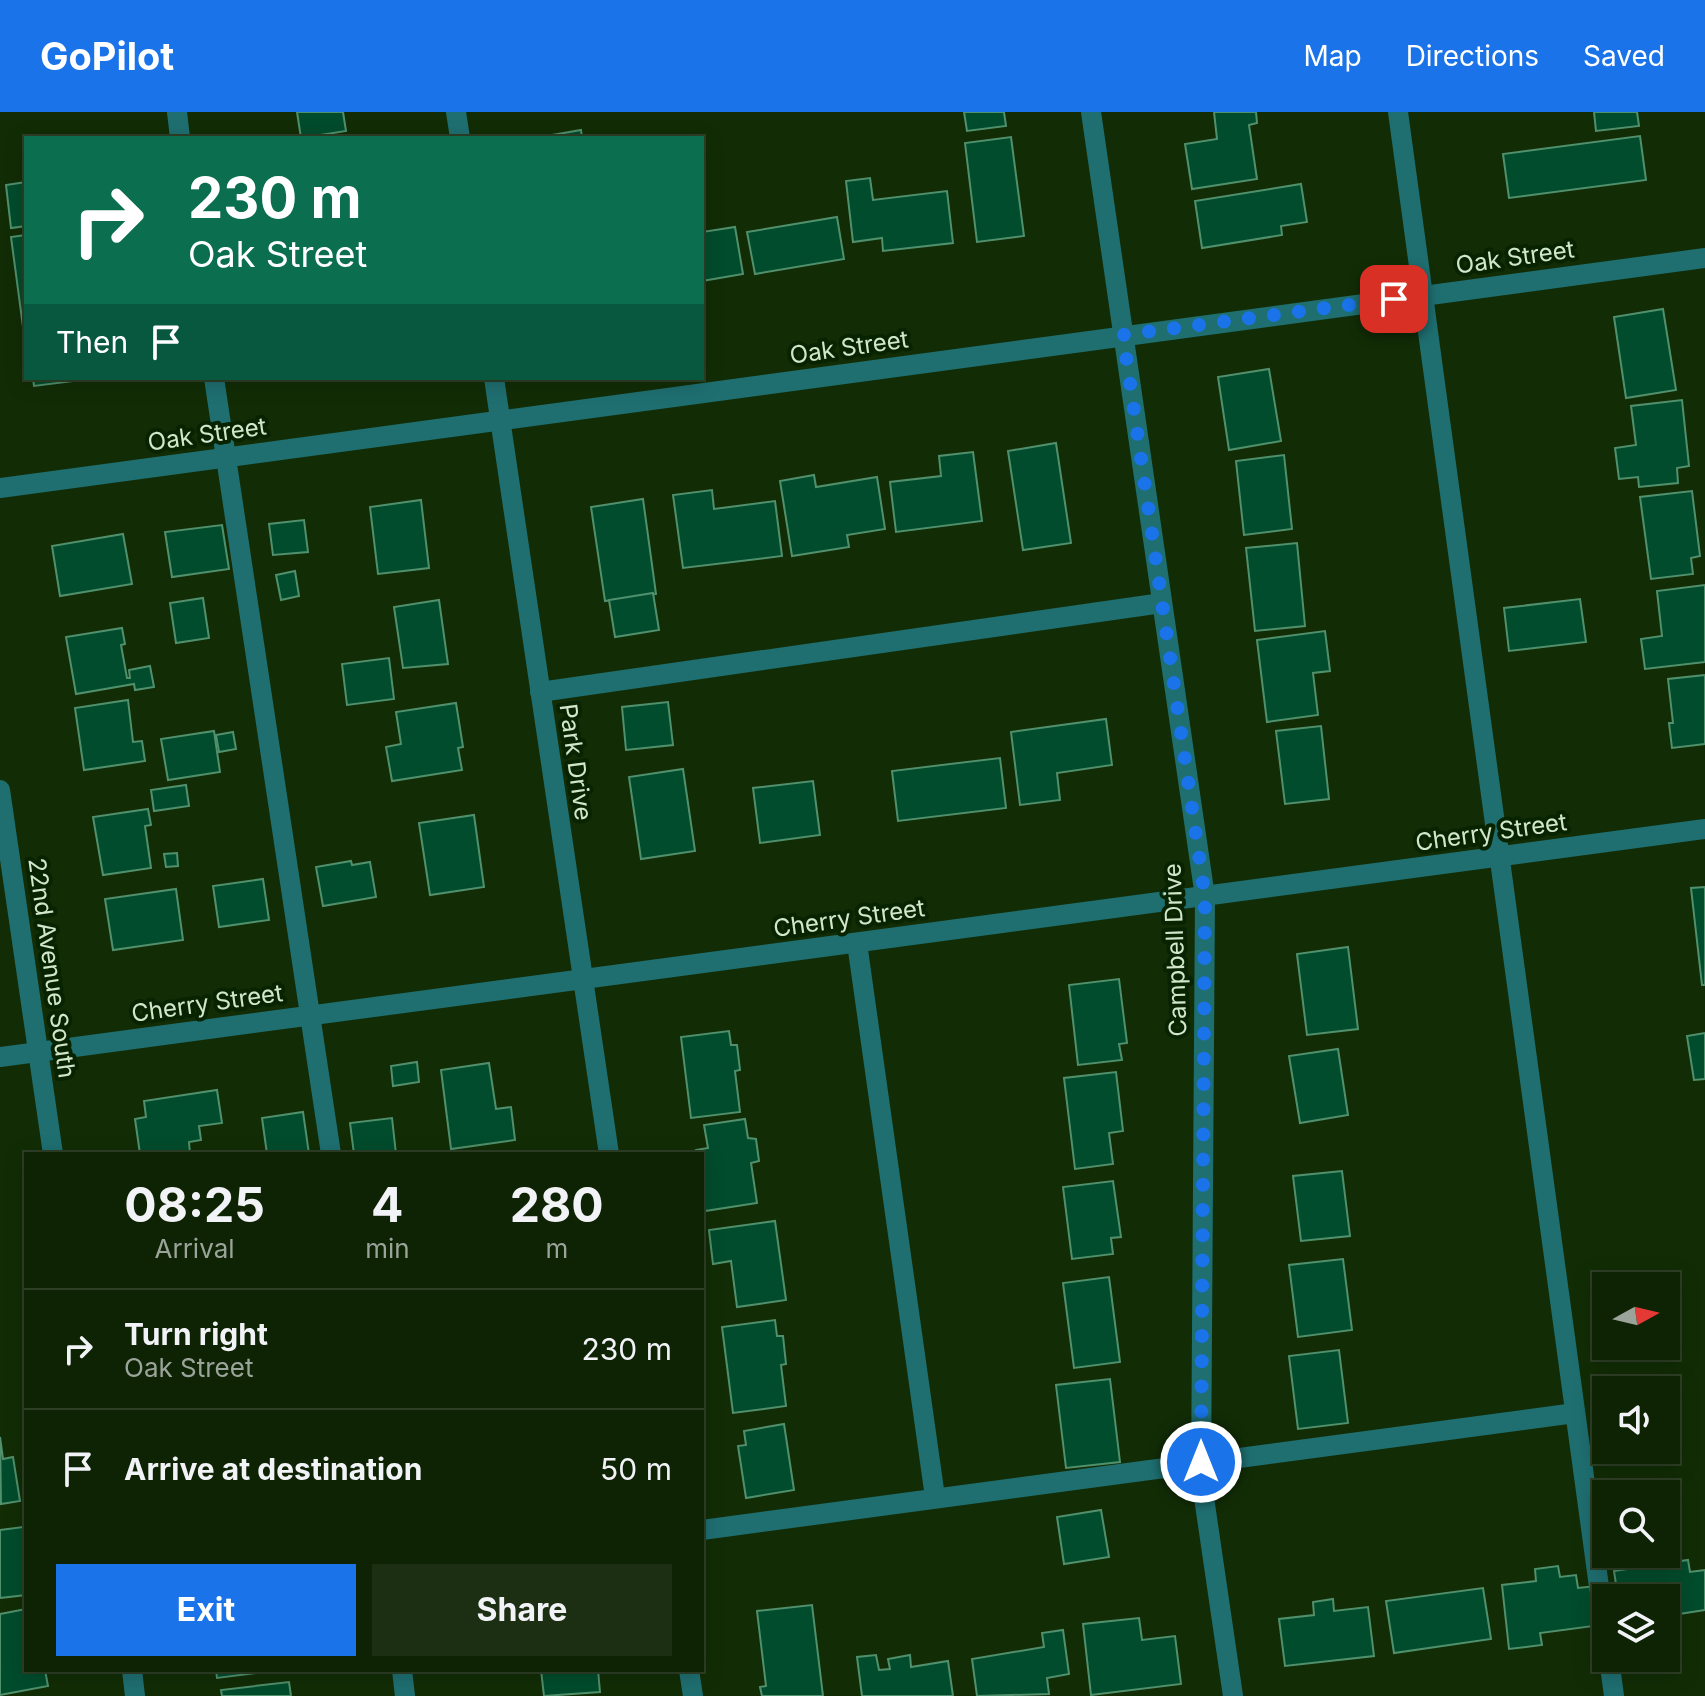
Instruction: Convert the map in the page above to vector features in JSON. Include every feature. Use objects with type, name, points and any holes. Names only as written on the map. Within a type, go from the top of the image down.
[{"type":"street","points":[[177,112],[180,136]]},
{"type":"street","points":[[456,112],[460,136]]},
{"type":"street","name":"Campbell Drive","points":[[1091,112],[1205,897],[1201,1477],[1233,1696]]},
{"type":"street","points":[[1398,112],[1599,1584]]},
{"type":"street","name":"Oak Street","points":[[0,488],[1705,258]]},
{"type":"street","points":[[214,380],[331,1152]]},
{"type":"street","name":"Park Drive","points":[[494,380],[609,1152]]},
{"type":"street","points":[[540,692],[1162,603]]},
{"type":"street","name":"22nd Avenue South","points":[[0,790],[53,1152]]},
{"type":"street","name":"Cherry Street","points":[[0,1057],[1705,829]]},
{"type":"street","points":[[857,943],[935,1497]]},
{"type":"street","points":[[704,1530],[1575,1413]]},
{"type":"street","points":[[132,1672],[135,1696]]},
{"type":"street","points":[[402,1672],[405,1696]]},
{"type":"street","points":[[689,1672],[693,1696]]},
{"type":"street","points":[[1611,1672],[1614,1696]]},
{"type":"building","points":[[297,112],[343,112],[346,131],[301,136]]},
{"type":"building","points":[[964,112],[1004,112],[1006,126],[967,131]]},
{"type":"building","points":[[1214,112],[1256,112],[1257,123],[1249,125],[1257,179],[1192,189],[1185,144],[1217,139]]},
{"type":"building","points":[[1594,112],[1637,112],[1639,126],[1596,131]]},
{"type":"building","points":[[581,130],[582,136],[546,136]]},
{"type":"building","points":[[1640,136],[1646,180],[1509,198],[1503,154]]},
{"type":"building","points":[[1011,137],[1024,236],[977,242],[965,143]]},
{"type":"building","points":[[870,178],[873,200],[947,191],[953,243],[883,251],[882,238],[853,242],[846,181]]},
{"type":"building","points":[[24,182],[24,226],[11,228],[6,185]]},
{"type":"building","points":[[1301,184],[1307,222],[1281,226],[1282,235],[1202,248],[1195,201]]},
{"type":"building","points":[[837,217],[844,259],[755,274],[747,232]]},
{"type":"building","points":[[735,227],[743,274],[704,281],[704,232]]},
{"type":"building","points":[[24,235],[23,327],[11,237]]},
{"type":"building","points":[[1663,309],[1676,390],[1626,398],[1614,317]]},
{"type":"building","points":[[1269,369],[1281,441],[1229,450],[1218,377]]},
{"type":"building","points":[[33,380],[81,380],[34,386]]},
{"type":"building","points":[[1682,400],[1689,466],[1677,468],[1678,483],[1639,487],[1638,477],[1619,479],[1615,448],[1636,445],[1631,406]]},
{"type":"building","points":[[1056,443],[1071,543],[1023,550],[1008,451]]},
{"type":"building","points":[[973,452],[982,521],[896,532],[890,482],[941,476],[939,456]]},
{"type":"building","points":[[1284,455],[1292,529],[1244,535],[1236,461]]},
{"type":"building","points":[[814,475],[816,487],[877,477],[885,529],[847,535],[849,547],[792,556],[780,481]]},
{"type":"building","points":[[712,490],[714,509],[775,501],[782,556],[683,568],[673,495]]},
{"type":"building","points":[[1692,491],[1700,556],[1691,558],[1693,574],[1651,579],[1640,497]]},
{"type":"building","points":[[643,499],[656,594],[605,601],[591,507]]},
{"type":"building","points":[[421,500],[429,568],[378,574],[370,507]]},
{"type":"building","points":[[304,520],[308,552],[273,555],[269,524]]},
{"type":"building","points":[[222,525],[229,569],[172,577],[165,532]]},
{"type":"building","points":[[123,534],[132,584],[60,596],[52,546]]},
{"type":"building","points":[[1297,543],[1305,626],[1255,631],[1246,548]]},
{"type":"building","points":[[295,571],[299,596],[281,600],[276,575]]},
{"type":"building","points":[[1705,585],[1705,662],[1645,669],[1641,639],[1662,636],[1657,591]]},
{"type":"building","points":[[653,593],[659,630],[615,637],[609,600]]},
{"type":"building","points":[[203,598],[209,638],[176,643],[170,603]]},
{"type":"building","points":[[1580,599],[1586,642],[1509,651],[1504,608]]},
{"type":"building","points":[[439,600],[448,664],[403,668],[394,607]]},
{"type":"building","points":[[122,628],[125,644],[121,645],[127,678],[130,678],[129,670],[150,666],[154,687],[135,690],[134,684],[76,694],[66,637]]},
{"type":"building","points":[[1325,631],[1330,671],[1313,673],[1318,715],[1267,722],[1257,640]]},
{"type":"building","points":[[389,658],[394,699],[347,705],[342,664]]},
{"type":"building","points":[[1705,675],[1705,744],[1672,748],[1669,723],[1673,723],[1668,679]]},
{"type":"building","points":[[128,700],[133,742],[142,741],[145,761],[84,770],[75,708]]},
{"type":"building","points":[[668,702],[673,745],[626,750],[622,707]]},
{"type":"building","points":[[456,703],[463,747],[458,748],[462,770],[392,781],[386,747],[401,744],[396,712]]},
{"type":"building","points":[[1106,719],[1112,765],[1057,773],[1060,800],[1020,805],[1011,732]]},
{"type":"building","points":[[1321,726],[1329,799],[1285,804],[1276,731]]},
{"type":"building","points":[[214,731],[220,772],[168,780],[161,739]]},
{"type":"building","points":[[233,732],[236,749],[219,752],[216,735]]},
{"type":"building","points":[[1000,758],[1006,808],[898,821],[892,771]]},
{"type":"building","points":[[683,769],[695,851],[641,859],[629,777]]},
{"type":"building","points":[[813,781],[820,835],[760,843],[753,788]]},
{"type":"building","points":[[186,785],[189,806],[154,811],[151,790]]},
{"type":"building","points":[[148,809],[151,825],[145,826],[151,868],[103,875],[93,817]]},
{"type":"building","points":[[474,815],[484,887],[430,895],[419,823]]},
{"type":"building","points":[[177,853],[178,866],[166,867],[164,854]]},
{"type":"building","points":[[351,861],[352,865],[370,862],[376,897],[323,906],[316,867]]},
{"type":"building","points":[[263,879],[269,920],[219,927],[213,886]]},
{"type":"building","points":[[1705,887],[1705,985],[1702,985],[1691,888]]},
{"type":"building","points":[[176,889],[183,940],[113,950],[105,899]]},
{"type":"building","points":[[1348,947],[1358,1029],[1307,1035],[1297,954]]},
{"type":"building","points":[[1119,979],[1127,1043],[1119,1044],[1122,1060],[1078,1065],[1069,985]]},
{"type":"building","points":[[729,1031],[731,1045],[737,1045],[740,1070],[735,1071],[740,1112],[691,1118],[681,1037]]},
{"type":"building","points":[[1705,1033],[1705,1079],[1694,1080],[1687,1036]]},
{"type":"building","points":[[1338,1049],[1348,1115],[1300,1123],[1289,1056]]},
{"type":"building","points":[[417,1062],[419,1082],[393,1086],[391,1066]]},
{"type":"building","points":[[489,1063],[496,1109],[511,1107],[515,1140],[451,1149],[441,1070]]},
{"type":"building","points":[[1116,1072],[1123,1131],[1109,1133],[1113,1164],[1075,1169],[1064,1078]]},
{"type":"building","points":[[217,1090],[222,1123],[199,1126],[201,1140],[189,1142],[190,1152],[140,1152],[135,1119],[146,1117],[144,1101]]},
{"type":"building","points":[[303,1112],[309,1152],[267,1152],[262,1118]]},
{"type":"building","points":[[392,1118],[396,1152],[354,1152],[350,1123]]},
{"type":"building","points":[[745,1119],[748,1138],[756,1139],[759,1161],[751,1163],[757,1203],[705,1211],[704,1152],[696,1150],[708,1148],[704,1125]]},
{"type":"building","points":[[1342,1171],[1350,1236],[1301,1241],[1293,1176]]},
{"type":"building","points":[[1113,1181],[1121,1237],[1111,1238],[1113,1254],[1072,1259],[1063,1187]]},
{"type":"building","points":[[775,1221],[786,1300],[737,1307],[731,1261],[713,1264],[709,1230]]},
{"type":"building","points":[[1343,1259],[1352,1330],[1298,1337],[1289,1265]]},
{"type":"building","points":[[1109,1277],[1120,1362],[1074,1368],[1063,1283]]},
{"type":"building","points":[[775,1320],[777,1336],[783,1336],[786,1364],[781,1365],[786,1406],[733,1413],[722,1327]]},
{"type":"building","points":[[1339,1350],[1348,1423],[1298,1429],[1289,1356]]},
{"type":"building","points":[[1110,1379],[1120,1462],[1066,1468],[1056,1385]]},
{"type":"building","points":[[784,1424],[794,1490],[746,1498],[738,1446],[746,1445],[744,1431]]},
{"type":"building","points":[[0,1437],[3,1459],[13,1457],[20,1501],[1,1504]]},
{"type":"building","points":[[1101,1510],[1109,1557],[1064,1564],[1057,1517]]},
{"type":"building","points":[[23,1527],[24,1595],[0,1598],[0,1530]]},
{"type":"building","points":[[1688,1560],[1690,1572],[1705,1570],[1705,1610],[1680,1614],[1680,1584],[1616,1584],[1614,1571],[1680,1568],[1680,1561]]},
{"type":"building","points":[[1558,1566],[1560,1577],[1576,1575],[1578,1588],[1592,1586],[1592,1626],[1540,1633],[1542,1645],[1509,1649],[1502,1585],[1536,1581],[1535,1569]]},
{"type":"building","points":[[1483,1588],[1491,1639],[1394,1653],[1386,1601]]},
{"type":"building","points":[[1333,1599],[1334,1611],[1368,1607],[1374,1656],[1285,1666],[1279,1619],[1314,1615],[1313,1602]]},
{"type":"building","points":[[812,1605],[823,1696],[762,1696],[760,1687],[766,1686],[757,1611]]},
{"type":"building","points":[[24,1609],[24,1672],[45,1672],[48,1686],[0,1695],[0,1614]]},
{"type":"building","points":[[1139,1618],[1142,1640],[1175,1636],[1181,1684],[1091,1695],[1083,1624]]},
{"type":"building","points":[[1063,1630],[1069,1674],[1047,1678],[1049,1694],[977,1696],[972,1659],[1044,1647],[1042,1633]]},
{"type":"building","points":[[876,1655],[879,1670],[890,1669],[888,1659],[910,1655],[911,1667],[948,1661],[953,1696],[862,1696],[857,1657]]},
{"type":"building","points":[[216,1672],[263,1672],[217,1678]]},
{"type":"building","points":[[541,1672],[598,1672],[600,1692],[544,1696]]},
{"type":"building","points":[[289,1682],[291,1696],[222,1696],[221,1690]]},
{"type":"route","points":[[1201,1462],[1205,897],[1123,335],[1394,299]]}]
